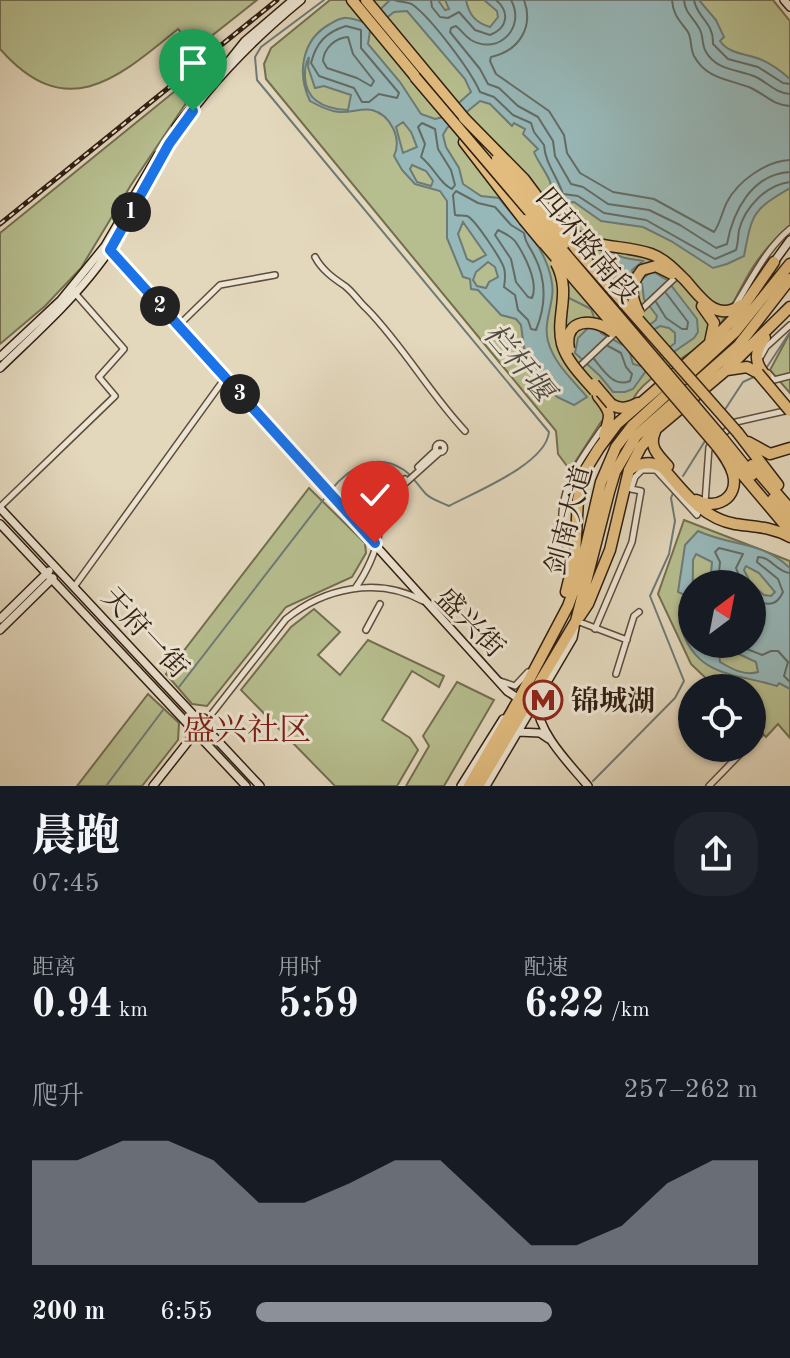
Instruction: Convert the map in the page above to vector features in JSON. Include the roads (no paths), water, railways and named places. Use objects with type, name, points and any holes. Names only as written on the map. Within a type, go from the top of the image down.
[{"type":"highway","name":"四环路南段","points":[[352,0],[726,439],[790,509]]},
{"type":"highway","name":"四环路南段","points":[[366,0],[790,520]]},
{"type":"highway","points":[[415,77],[553,256],[564,281],[563,348],[609,410],[610,417],[599,448]]},
{"type":"highway","points":[[464,118],[524,179],[577,250],[645,325],[790,531]]},
{"type":"highway","points":[[558,221],[575,236],[592,243],[652,254],[669,265],[714,323],[710,343]]},
{"type":"highway","points":[[540,239],[633,350]]},
{"type":"highway","points":[[566,592],[575,555],[578,499],[586,469],[599,448],[617,424],[710,343],[749,299],[774,262]]},
{"type":"highway","name":"剑南大道","points":[[478,786],[576,621],[609,492],[629,444],[648,423],[738,346],[786,280],[790,264]]},
{"type":"highway","points":[[645,325],[631,292],[642,270],[656,266],[716,311],[733,311],[749,299]]},
{"type":"highway","name":"剑南大道","points":[[469,786],[562,620],[575,591],[601,482],[616,447],[632,426],[735,332],[786,280]]},
{"type":"highway","points":[[576,621],[588,604],[610,550],[629,470],[641,447],[656,429],[725,371],[790,307]]},
{"type":"highway","points":[[778,320],[757,349],[756,360],[790,409]]},
{"type":"highway","points":[[643,401],[627,408],[611,404],[569,352],[567,341],[574,326],[583,322],[600,323],[633,350],[790,501]]},
{"type":"highway","points":[[725,371],[747,367],[763,371]]},
{"type":"highway","points":[[656,429],[652,439],[655,451],[692,496],[711,506],[726,500],[734,485],[726,439]]},
{"type":"highway","points":[[726,439],[770,454],[790,448]]},
{"type":"highway","points":[[629,470],[642,463],[656,464],[699,508],[713,517],[790,537]]},
{"type":"main road","points":[[108,248],[164,144],[189,108],[245,41],[293,0]]},
{"type":"main road","points":[[0,368],[73,291],[108,248],[169,144],[193,111],[250,45],[301,0]]},
{"type":"main road","points":[[784,0],[790,7]]},
{"type":"main road","points":[[774,262],[790,240]]},
{"type":"main road","points":[[108,248],[434,609]]},
{"type":"main road","points":[[786,280],[790,256]]},
{"type":"main road","points":[[0,357],[73,291]]},
{"type":"main road","name":"天府一街","points":[[0,508],[260,786]]},
{"type":"main road","name":"天府一街","points":[[0,524],[246,786]]},
{"type":"main road","points":[[0,630],[56,569]]},
{"type":"main road","points":[[0,619],[49,577]]},
{"type":"main road","name":"盛兴街","points":[[434,609],[507,691],[519,699]]},
{"type":"main road","points":[[486,786],[573,638],[576,621]]},
{"type":"main road","points":[[536,702],[551,740],[588,786]]},
{"type":"main road","points":[[461,786],[501,721],[511,713]]},
{"type":"main road","points":[[153,786],[203,725]]},
{"type":"main road","points":[[518,732],[540,733],[551,740]]},
{"type":"street","points":[[497,680],[515,686],[520,684],[558,621],[566,592],[569,561],[562,515],[566,491],[574,468],[606,422],[603,406],[575,373],[645,306],[680,282],[683,273],[716,308],[732,308],[757,267],[778,239],[790,229]]},
{"type":"street","points":[[315,257],[322,269],[346,287],[415,365],[437,401],[447,407],[465,431]]},
{"type":"street","points":[[178,326],[220,285],[275,275]]},
{"type":"street","points":[[0,508],[115,396],[99,377],[124,349],[73,291]]},
{"type":"street","points":[[790,325],[762,352],[761,357],[763,371],[774,380],[790,376]]},
{"type":"street","points":[[74,588],[225,378]]},
{"type":"street","points":[[705,503],[709,447],[736,422],[790,409]]},
{"type":"street","points":[[356,588],[369,566],[379,533],[376,513],[438,451]]},
{"type":"street","points":[[595,629],[632,542],[641,491],[631,489],[635,477],[642,470],[656,470],[686,505],[698,513]]},
{"type":"street","points":[[362,505],[375,502],[404,482]]},
{"type":"street","points":[[337,501],[362,505],[377,520]]},
{"type":"street","name":"盛兴街","points":[[203,725],[286,619],[301,607],[336,591],[356,588],[399,592],[419,598],[434,609]]},
{"type":"street","points":[[366,630],[380,604]]},
{"type":"street","points":[[616,674],[634,616],[639,612]]},
{"type":"street","points":[[576,621],[627,640]]},
{"type":"street","points":[[709,786],[732,762]]},
{"type":"water","points":[[390,0],[438,0],[445,10],[449,9],[445,0],[466,0],[474,18],[490,27],[498,17],[497,11],[484,0],[699,0],[716,20],[724,37],[720,41],[724,46],[766,62],[790,79],[790,188],[756,214],[744,256],[713,268],[643,227],[601,221],[574,202],[563,203],[533,229],[533,239],[545,259],[552,282],[548,341],[559,364],[587,397],[574,405],[557,397],[542,379],[524,348],[521,325],[516,319],[501,315],[478,290],[471,289],[470,279],[463,277],[447,238],[447,201],[440,191],[415,184],[402,170],[394,156],[396,135],[385,117],[372,110],[336,112],[310,101],[306,91],[303,69],[304,58],[313,39],[320,31],[341,19],[352,18],[366,23]],"holes":[[[407,11],[465,79],[471,92],[443,117],[435,119],[421,114],[400,82],[368,44],[370,31],[394,12]],[[309,57],[308,67],[315,88],[324,86],[351,95],[348,110],[325,106],[313,98],[306,86]],[[480,101],[490,104],[512,126],[514,123],[525,129],[523,134],[538,149],[534,152],[549,179],[552,195],[527,223],[516,219],[499,198],[481,196],[463,184],[443,135],[447,128]],[[403,122],[417,147],[403,153],[396,127]],[[412,165],[426,171],[433,181],[431,186],[417,182],[410,169]],[[463,222],[486,255],[473,262],[467,259],[458,234]],[[488,262],[495,267],[498,277],[486,288],[477,286],[473,280],[476,272]]]},
{"type":"water","points":[[609,245],[623,258],[643,261],[632,270],[633,274],[641,280],[652,271],[667,280],[697,319],[698,332],[694,338],[646,371],[633,389],[625,392],[613,392],[575,353],[578,338],[589,327],[597,326],[601,333],[623,345],[656,320],[657,316],[644,299],[642,284],[617,273],[606,247]],"holes":[[[660,326],[675,333],[675,343],[644,367],[633,364],[629,350],[649,332]]]},
{"type":"water","points":[[698,531],[757,548],[790,568],[790,689],[779,683],[777,686],[766,683],[766,674],[730,674],[707,665],[699,658],[720,658],[720,662],[729,667],[743,672],[758,672],[756,662],[748,658],[766,658],[766,595],[775,592],[766,581],[766,570],[753,570],[746,566],[744,570],[711,570],[712,562],[696,554],[693,570],[681,570],[685,545]]},
{"type":"waterway","name":"栏杆堰","points":[[324,0],[261,47],[255,57],[257,80],[549,432],[545,444],[523,466],[449,506],[428,496],[404,470],[383,462],[354,469],[331,490]]},
{"type":"waterway","points":[[569,298],[591,309],[595,320]]},
{"type":"waterway","points":[[765,370],[790,332]]},
{"type":"waterway","points":[[724,411],[743,382],[756,376]]},
{"type":"waterway","points":[[683,476],[705,441]]},
{"type":"waterway","points":[[593,781],[675,698],[684,681],[650,596],[669,554],[675,521],[673,493]]},
{"type":"waterway","name":"栏杆堰","points":[[179,687],[327,495]]},
{"type":"waterway","points":[[106,786],[163,710]]},
{"type":"railway","points":[[0,224],[277,0]]},
{"type":"place","name":"锦城湖","points":[[543,700]]},
{"type":"district","name":"盛兴社区","points":[[247,729]]}]
